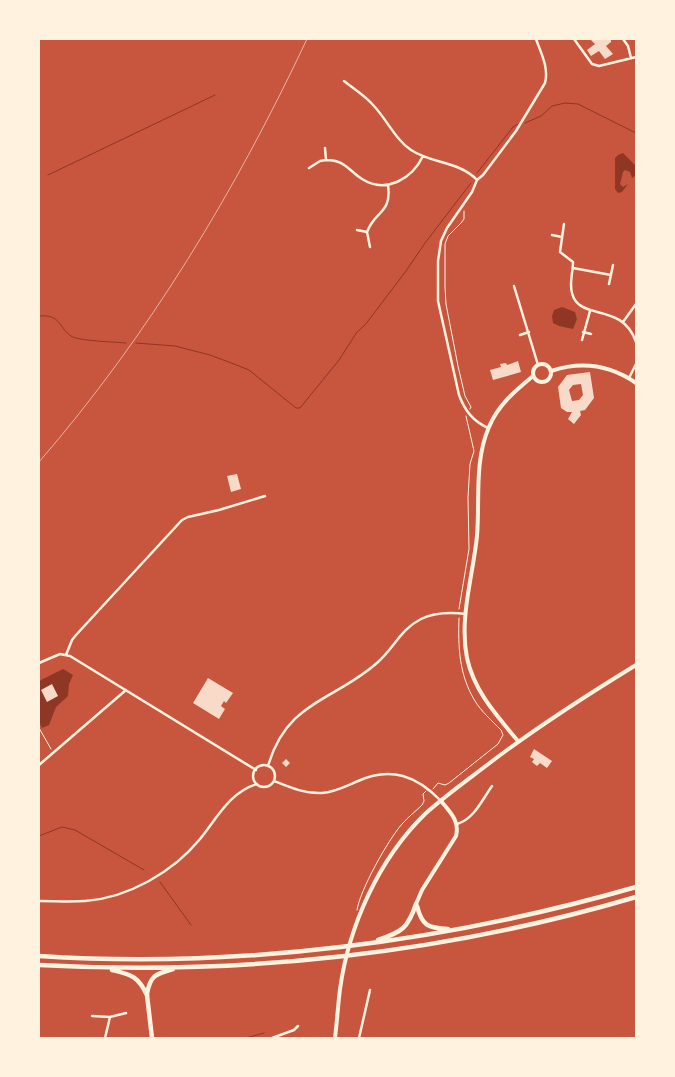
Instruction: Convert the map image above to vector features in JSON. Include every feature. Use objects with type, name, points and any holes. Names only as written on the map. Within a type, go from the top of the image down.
[{"type":"main road","points":[[518,741],[497,716],[474,679],[467,659],[465,642],[466,614],[477,533],[480,459],[488,428],[508,397],[533,376],[534,370],[538,365],[546,365],[551,371],[551,377],[545,382],[536,381],[533,376]]},
{"type":"main road","points":[[551,371],[570,366],[584,365],[610,370],[636,383]]},
{"type":"main road","points":[[335,1038],[340,989],[352,937],[371,890],[393,852],[411,829],[441,801],[518,741],[636,665]]},
{"type":"main road","points":[[365,944],[398,933],[404,928],[409,922],[422,890],[454,841],[458,829],[457,824],[441,801]]},
{"type":"main road","points":[[39,956],[101,958],[217,956],[365,944],[458,929],[574,905],[636,887]]},
{"type":"main road","points":[[39,965],[105,968],[183,967],[290,962],[414,947],[516,927],[636,897]]},
{"type":"main road","points":[[416,904],[420,918],[426,925],[437,928],[458,929]]},
{"type":"main road","points":[[152,1038],[147,995],[150,981],[155,975],[183,967]]},
{"type":"main road","points":[[105,968],[136,978],[147,995]]},
{"type":"street","points":[[488,428],[480,424],[467,411],[459,395],[438,301],[437,281],[441,241],[446,228],[475,186],[476,180],[484,175],[516,131],[545,83],[547,76],[545,66],[536,39]]},
{"type":"street","points":[[575,39],[592,64],[599,66],[636,57]]},
{"type":"street","points":[[623,39],[628,46],[632,58]]},
{"type":"street","points":[[344,81],[374,105],[402,143],[423,156],[458,167],[476,180]]},
{"type":"street","points":[[325,148],[326,160]]},
{"type":"street","points":[[309,168],[326,160],[341,162],[368,182],[388,185],[402,180],[410,174],[423,156]]},
{"type":"street","points":[[370,247],[367,232],[372,222],[386,207],[389,200],[388,185]]},
{"type":"street","points":[[564,224],[560,252],[573,262],[570,286],[576,303],[583,308],[609,314],[623,322],[634,335],[636,342]]},
{"type":"street","points":[[356,230],[367,232]]},
{"type":"street","points":[[552,235],[562,237]]},
{"type":"street","points":[[609,284],[613,265]]},
{"type":"street","points":[[573,268],[611,274]]},
{"type":"street","points":[[514,286],[538,365]]},
{"type":"street","points":[[623,322],[636,304]]},
{"type":"street","points":[[582,340],[590,310]]},
{"type":"street","points":[[520,335],[529,332]]},
{"type":"street","points":[[583,332],[591,334]]},
{"type":"street","points":[[629,378],[636,364]]},
{"type":"street","points":[[66,655],[76,635],[182,520],[266,496]]},
{"type":"street","points":[[268,766],[273,749],[281,734],[304,710],[369,669],[384,656],[401,633],[418,620],[429,616],[446,612],[466,614]]},
{"type":"street","points":[[39,663],[55,655],[66,655],[256,770]]},
{"type":"street","points":[[39,765],[126,690]]},
{"type":"street","points":[[257,784],[254,779],[256,770],[261,766],[268,766],[274,772],[274,781]]},
{"type":"street","points":[[274,781],[304,792],[322,793],[341,788],[368,777],[390,774],[423,784],[441,801]]},
{"type":"street","points":[[39,901],[70,902],[98,899],[127,890],[147,881],[164,872],[189,852],[233,798],[251,786],[257,784],[266,786],[274,781]]},
{"type":"street","points":[[457,824],[466,822],[471,817],[492,786]]},
{"type":"street","points":[[359,1038],[370,990]]},
{"type":"street","points":[[92,1016],[110,1016],[126,1013]]},
{"type":"street","points":[[105,1038],[110,1016]]},
{"type":"street","points":[[272,1038],[294,1030],[298,1026]]},
{"type":"path","points":[[438,783],[445,785],[449,783],[498,744],[503,735],[501,730],[475,702],[464,680],[459,659],[459,613],[469,549],[468,497],[470,464],[474,450],[465,413],[471,407],[465,396],[446,304],[445,244],[448,236],[464,219],[461,206]]},
{"type":"path","points":[[39,728],[53,753]]},
{"type":"shaded area","points":[[623,153],[636,166],[636,175],[632,178],[630,172],[625,170],[623,172],[620,184],[623,187],[628,184],[622,192],[618,193],[615,189],[615,158]]},
{"type":"shaded area","points":[[562,307],[575,312],[577,319],[573,329],[553,323],[552,316],[554,310]]},
{"type":"shaded area","points":[[63,669],[73,675],[69,684],[68,696],[56,707],[49,725],[42,728],[39,722],[39,681]]},
{"type":"building","points":[[590,39],[611,39],[611,42],[606,46],[613,54],[605,59],[599,51],[591,56],[587,50],[595,44]]},
{"type":"building","points":[[518,361],[521,372],[493,380],[490,370],[501,367],[500,364],[506,363],[507,365]]},
{"type":"building","points":[[590,372],[594,398],[585,410],[580,411],[581,415],[574,424],[568,419],[572,412],[567,412],[561,408],[558,387],[567,375]],"holes":[[[581,384],[583,395],[579,400],[572,401],[569,390],[573,385]]]},
{"type":"building","points":[[237,474],[241,489],[231,492],[227,476]]},
{"type":"building","points":[[208,678],[233,693],[226,703],[224,701],[221,706],[225,709],[219,719],[193,703]]},
{"type":"building","points":[[52,684],[58,696],[47,702],[41,690]]},
{"type":"building","points":[[534,749],[552,761],[547,768],[540,763],[537,766],[532,762],[534,759],[530,757]]},
{"type":"building","points":[[286,759],[290,763],[286,767],[282,763]]},
{"type":"waterway","points":[[48,175],[215,95]]},
{"type":"waterway","points":[[525,123],[541,116],[552,106],[565,103],[578,104],[636,133]]},
{"type":"waterway","points":[[477,173],[513,127],[518,124]]},
{"type":"waterway","points":[[136,343],[175,346],[210,355],[234,364],[249,370],[296,408],[300,408],[339,360],[357,332],[365,325],[471,183]]},
{"type":"waterway","points":[[39,316],[55,319],[75,338],[126,343]]},
{"type":"waterway","points":[[39,836],[62,827],[75,830],[144,870]]},
{"type":"waterway","points":[[160,882],[191,925]]},
{"type":"waterway","points":[[246,1038],[264,1033]]},
{"type":"railway","points":[[39,462],[117,364],[188,260],[251,151],[307,39]]}]
